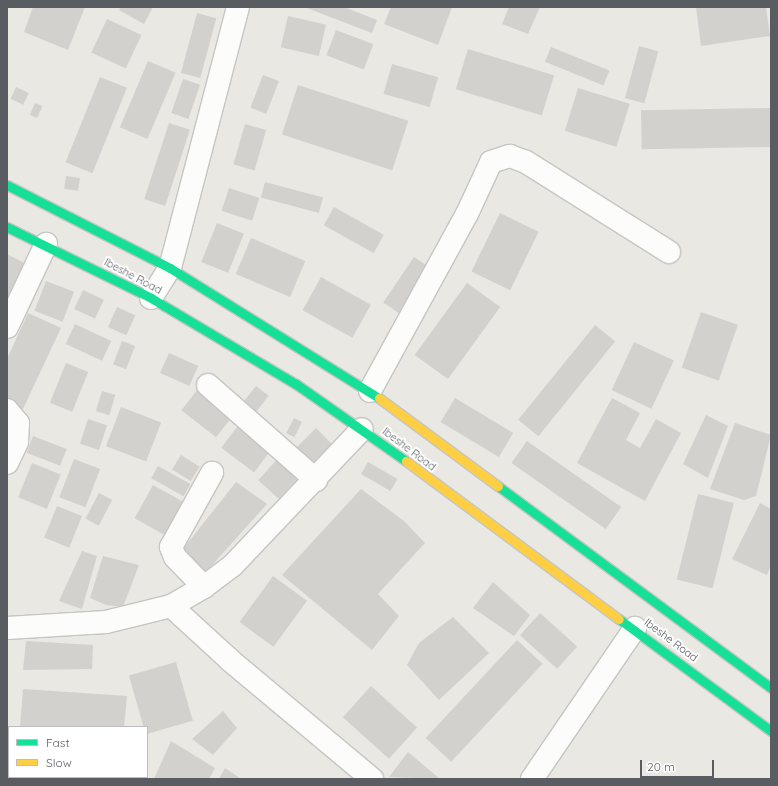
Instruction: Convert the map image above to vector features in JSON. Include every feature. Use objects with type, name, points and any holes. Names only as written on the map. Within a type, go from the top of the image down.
[{"type":"main road","name":"Ibeshe Road","points":[[7,185],[170,268],[370,391],[771,688]]},
{"type":"main road","name":"Ibeshe Road","points":[[7,227],[46,244],[151,298],[296,384],[362,429],[634,628],[771,731]]},
{"type":"street","points":[[151,298],[170,268],[238,7]]},
{"type":"street","points":[[370,391],[467,214],[491,162],[510,156],[526,162],[669,252]]},
{"type":"street","points":[[7,326],[46,244]]},
{"type":"street","points":[[208,385],[316,480]]},
{"type":"street","points":[[7,410],[18,423],[17,442],[7,462]]},
{"type":"street","points":[[7,628],[106,622],[171,606],[204,587],[233,565],[316,480],[362,429]]},
{"type":"street","points":[[204,587],[175,557],[171,547],[212,473]]},
{"type":"street","points":[[171,606],[231,662],[372,779]]},
{"type":"street","points":[[532,779],[634,628]]},
{"type":"building","points":[[33,7],[85,7],[68,50],[24,32]]},
{"type":"building","points":[[121,7],[153,7],[144,24],[119,10]]},
{"type":"building","points":[[304,7],[344,7],[377,20],[372,33]]},
{"type":"building","points":[[391,7],[452,7],[438,45],[384,24]]},
{"type":"building","points":[[509,7],[540,7],[528,34],[502,24]]},
{"type":"building","points":[[696,7],[766,7],[770,36],[701,46]]},
{"type":"building","points":[[197,13],[216,18],[200,78],[181,73]]},
{"type":"building","points":[[288,16],[326,25],[319,56],[281,47]]},
{"type":"building","points":[[107,19],[141,35],[126,69],[91,53]]},
{"type":"building","points":[[336,30],[373,44],[364,70],[326,55]]},
{"type":"building","points":[[639,46],[658,51],[644,103],[625,98]]},
{"type":"building","points":[[551,47],[609,71],[603,85],[545,62]]},
{"type":"building","points":[[468,49],[554,75],[542,115],[456,89]]},
{"type":"building","points":[[148,61],[176,73],[147,139],[120,127]]},
{"type":"building","points":[[392,64],[438,77],[430,107],[383,94]]},
{"type":"building","points":[[263,75],[279,81],[266,114],[250,108]]},
{"type":"building","points":[[100,77],[127,88],[92,173],[66,162]]},
{"type":"building","points":[[183,79],[200,85],[188,119],[171,113]]},
{"type":"building","points":[[298,85],[408,121],[392,170],[282,134]]},
{"type":"building","points":[[16,87],[29,93],[23,105],[11,99]]},
{"type":"building","points":[[578,88],[630,104],[616,147],[565,131]]},
{"type":"building","points":[[35,103],[42,106],[37,118],[30,115]]},
{"type":"building","points":[[770,108],[771,147],[642,149],[641,110]]},
{"type":"building","points":[[169,123],[190,130],[165,206],[144,199]]},
{"type":"building","points":[[245,124],[266,130],[255,170],[233,164]]},
{"type":"building","points":[[66,176],[80,178],[78,191],[64,189]]},
{"type":"building","points":[[265,182],[323,198],[319,213],[261,197]]},
{"type":"building","points":[[229,188],[259,198],[252,221],[222,211]]},
{"type":"building","points":[[334,207],[384,235],[374,253],[324,225]]},
{"type":"building","points":[[500,213],[539,232],[510,290],[472,271]]},
{"type":"building","points":[[217,223],[244,234],[228,273],[201,262]]},
{"type":"building","points":[[251,238],[305,261],[290,297],[236,274]]},
{"type":"building","points":[[7,254],[28,265],[7,307]]},
{"type":"building","points":[[414,257],[433,270],[402,315],[383,303]]},
{"type":"building","points":[[321,277],[371,305],[352,338],[303,310]]},
{"type":"building","points":[[46,281],[74,292],[63,322],[35,311]]},
{"type":"building","points":[[467,283],[500,307],[448,379],[415,355]]},
{"type":"building","points":[[83,290],[104,300],[95,319],[74,309]]},
{"type":"building","points":[[117,307],[135,315],[126,335],[108,327]]},
{"type":"building","points":[[701,312],[738,325],[719,380],[682,368]]},
{"type":"building","points":[[28,313],[61,328],[23,409],[7,401],[7,359]]},
{"type":"building","points":[[75,324],[111,341],[102,361],[66,344]]},
{"type":"building","points":[[595,325],[615,341],[538,436],[518,420]]},
{"type":"building","points":[[122,341],[135,346],[126,369],[113,364]]},
{"type":"building","points":[[634,342],[674,361],[651,409],[612,390]]},
{"type":"building","points":[[169,353],[198,366],[189,386],[160,373]]},
{"type":"building","points":[[66,363],[88,372],[72,412],[50,403]]},
{"type":"building","points":[[256,386],[269,396],[254,414],[242,404]]},
{"type":"building","points":[[198,389],[233,416],[216,437],[181,410]]},
{"type":"building","points":[[102,391],[115,395],[109,415],[96,411]]},
{"type":"building","points":[[455,398],[513,433],[499,457],[441,422]]},
{"type":"building","points":[[612,398],[640,413],[626,440],[640,448],[656,419],[681,433],[645,501],[577,463]]},
{"type":"building","points":[[121,407],[161,422],[146,462],[106,446]]},
{"type":"building","points":[[706,415],[728,426],[708,478],[683,464]]},
{"type":"building","points":[[294,418],[302,422],[294,437],[286,433]]},
{"type":"building","points":[[88,419],[107,425],[99,450],[80,444]]},
{"type":"building","points":[[240,423],[273,448],[254,472],[221,448]]},
{"type":"building","points":[[735,423],[771,435],[756,496],[744,500],[710,489]]},
{"type":"building","points":[[316,428],[336,448],[315,469],[295,449]]},
{"type":"building","points":[[33,436],[67,449],[60,466],[27,453]]},
{"type":"building","points":[[527,441],[621,507],[606,529],[512,463]]},
{"type":"building","points":[[181,455],[200,467],[191,481],[172,469]]},
{"type":"building","points":[[281,455],[302,474],[279,499],[258,480]]},
{"type":"building","points":[[74,459],[100,469],[85,507],[59,497]]},
{"type":"building","points":[[368,462],[397,479],[390,491],[361,474]]},
{"type":"building","points":[[32,463],[61,475],[47,509],[18,497]]},
{"type":"building","points":[[158,466],[190,484],[184,496],[151,478]]},
{"type":"building","points":[[236,482],[267,504],[205,573],[183,549]]},
{"type":"building","points":[[153,485],[186,503],[168,537],[135,518]]},
{"type":"building","points":[[361,489],[404,521],[425,543],[378,594],[399,616],[372,650],[282,575]]},
{"type":"building","points":[[99,493],[112,500],[99,526],[85,519]]},
{"type":"building","points":[[698,494],[734,503],[713,588],[677,579]]},
{"type":"building","points":[[760,503],[771,509],[771,565],[767,575],[732,559]]},
{"type":"building","points":[[57,506],[82,516],[69,548],[44,538]]},
{"type":"building","points":[[82,551],[97,556],[82,609],[59,601]]},
{"type":"building","points":[[103,556],[139,565],[123,607],[106,605],[90,598]]},
{"type":"building","points":[[273,576],[307,601],[273,647],[239,622]]},
{"type":"building","points":[[493,582],[530,615],[514,636],[473,608]]},
{"type":"building","points":[[540,613],[577,646],[557,669],[520,635]]},
{"type":"building","points":[[453,617],[489,653],[439,700],[407,665],[419,643]]},
{"type":"building","points":[[517,640],[543,664],[451,762],[426,738]]},
{"type":"building","points":[[26,641],[93,645],[92,669],[23,670]]},
{"type":"building","points":[[176,662],[193,721],[148,733],[148,726],[143,726],[129,676]]},
{"type":"building","points":[[371,686],[417,727],[389,759],[343,717]]},
{"type":"building","points":[[23,689],[127,696],[124,726],[20,726]]},
{"type":"building","points":[[223,711],[237,728],[213,755],[192,739]]},
{"type":"building","points":[[171,741],[215,768],[209,779],[154,779]]},
{"type":"building","points":[[408,752],[440,779],[389,777]]},
{"type":"building","points":[[225,768],[241,779],[219,779]]},
{"type":"traffic: fast","points":[[7,185],[170,268],[379,398]]},
{"type":"traffic: fast","points":[[7,227],[151,298],[296,384],[406,461]]},
{"type":"traffic: fast","points":[[498,486],[771,688]]},
{"type":"traffic: fast","points":[[619,619],[771,731]]},
{"type":"traffic: slow","points":[[379,398],[498,486]]},
{"type":"traffic: slow","points":[[406,461],[619,619]]}]
